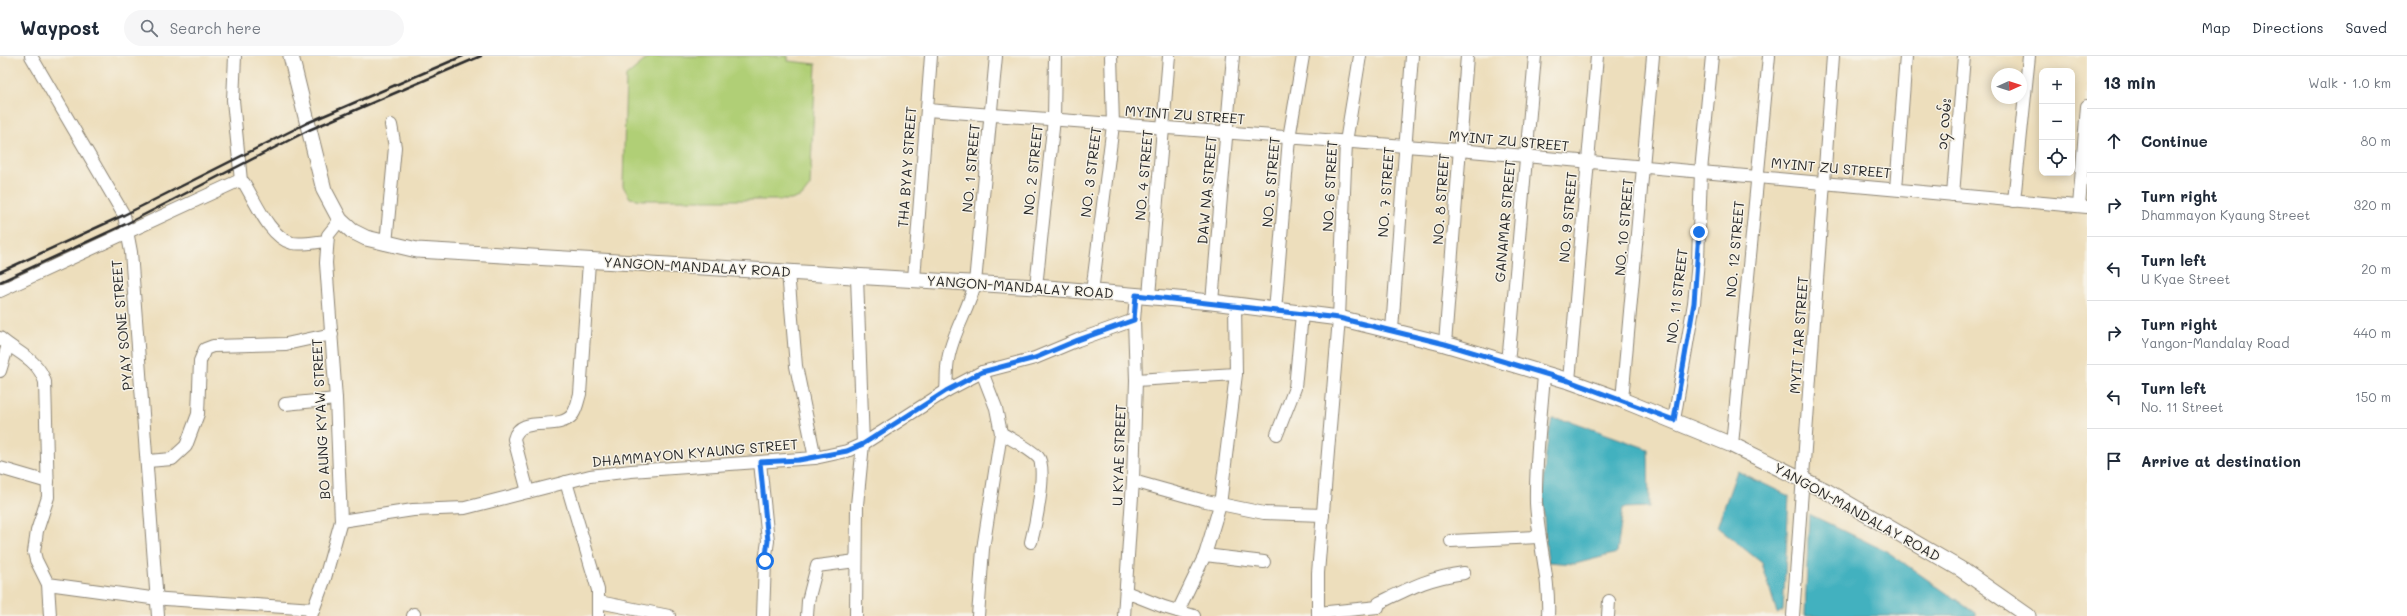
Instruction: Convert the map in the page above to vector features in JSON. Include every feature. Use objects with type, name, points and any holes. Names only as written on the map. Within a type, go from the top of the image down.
[{"type":"main road","name":"YANGON-MANDALAY ROAD","points":[[291,56],[324,190],[340,220],[352,230],[366,238],[386,244],[417,250],[589,262],[642,262],[857,277],[914,279],[1036,287],[1212,302],[1339,318],[1392,330],[1445,344],[1569,381],[1674,420],[1732,445],[1802,479],[1962,570],[2028,616]]},
{"type":"street","name":"PYAY SONE STREET","points":[[31,56],[124,215],[131,252],[148,461],[158,616]]},
{"type":"street","points":[[235,56],[233,100],[241,181],[248,189],[259,210],[283,238],[292,243],[326,242],[332,228],[340,220]]},
{"type":"street","name":"THA BYAY STREET","points":[[914,279],[931,56]]},
{"type":"street","name":"NO. 1 STREET","points":[[946,391],[947,360],[952,342],[972,299],[975,283],[996,56]]},
{"type":"street","name":"NO. 2 STREET","points":[[1036,287],[1054,119],[1055,56]]},
{"type":"street","name":"NO. 3 STREET","points":[[1092,292],[1112,125],[1111,56]]},
{"type":"street","name":"NO. 4 STREET","points":[[1142,296],[1163,128],[1169,56]]},
{"type":"street","name":"DAW NA STREET","points":[[1212,302],[1233,56]]},
{"type":"street","name":"NO. 5 STREET","points":[[1275,311],[1289,138],[1303,56]]},
{"type":"street","name":"NO. 6 STREET","points":[[1318,614],[1323,515],[1339,318],[1346,142],[1360,56]]},
{"type":"street","name":"NO. 7 STREET","points":[[1392,330],[1404,147],[1412,56]]},
{"type":"street","name":"NO. 8 STREET","points":[[1445,344],[1467,56]]},
{"type":"street","name":"GANAMAR STREET","points":[[1508,364],[1535,56]]},
{"type":"street","name":"NO. 9 STREET","points":[[1569,381],[1597,56]]},
{"type":"street","name":"NO. 10 STREET","points":[[1622,400],[1645,166],[1653,56]]},
{"type":"street","name":"NO. 11 STREET","points":[[1674,420],[1697,275],[1701,171],[1712,56]]},
{"type":"street","name":"NO. 12 STREET","points":[[1732,445],[1770,56]]},
{"type":"street","name":"MYIT TAR STREET","points":[[1793,616],[1833,56]]},
{"type":"street","points":[[1896,189],[1906,56]]},
{"type":"street","name":"၁၄ လမ်း","points":[[1953,195],[1964,56]]},
{"type":"street","points":[[2014,201],[2029,56]]},
{"type":"street","points":[[2083,206],[2087,106]]},
{"type":"street","name":"MYINT ZU STREET","points":[[927,110],[1227,134],[1459,150],[1588,163],[1645,166],[2014,201],[2083,206]]},
{"type":"street","points":[[386,244],[395,147],[391,125]]},
{"type":"street","points":[[0,291],[128,233],[234,182],[241,181]]},
{"type":"street","name":"BO AUNG KYAW STREET","points":[[313,613],[341,521],[336,399],[326,242]]},
{"type":"street","points":[[528,492],[514,438],[515,433],[524,426],[558,422],[567,419],[572,415],[576,407],[580,394],[589,262]]},
{"type":"street","name":"DHAMMAYON KYAUNG STREET","points":[[788,272],[796,366],[815,458]]},
{"type":"street","points":[[856,616],[857,505],[863,444],[857,277]]},
{"type":"street","name":"U KYAE STREET","points":[[1124,616],[1133,481],[1136,380],[1134,320],[1142,296]]},
{"type":"street","points":[[1178,611],[1205,555],[1220,505],[1236,374],[1235,305]]},
{"type":"street","points":[[1277,434],[1295,388],[1302,314]]},
{"type":"street","name":"DHAMMAYON KYAUNG STREET","points":[[341,521],[412,510],[465,508],[566,482],[631,470],[815,458],[847,451],[863,444],[946,391],[982,372],[1035,358],[1078,340],[1134,320]]},
{"type":"street","points":[[148,461],[172,459],[186,446],[198,414],[200,361],[206,349],[213,346],[286,344],[332,334]]},
{"type":"street","points":[[0,371],[4,342],[36,363],[45,382],[48,497],[37,531],[34,552],[36,560],[48,584],[50,616]]},
{"type":"street","points":[[978,616],[983,549],[1001,433],[996,408],[982,372]]},
{"type":"street","points":[[1136,380],[1236,374]]},
{"type":"street","points":[[1544,374],[1536,502],[1538,537],[1549,593],[1548,616]]},
{"type":"street","points":[[285,404],[336,399]]},
{"type":"street","points":[[1001,433],[1033,453],[1042,463],[1043,477],[1031,542]]},
{"type":"street","points":[[760,462],[768,541],[765,561],[763,616]]},
{"type":"street","points":[[0,468],[48,482]]},
{"type":"street","points":[[1133,481],[1220,505],[1264,513],[1323,515]]},
{"type":"street","points":[[566,482],[594,574],[599,602],[598,616]]},
{"type":"street","points":[[1451,541],[1538,537]]},
{"type":"street","points":[[1205,555],[1264,562]]},
{"type":"street","points":[[807,616],[808,601],[817,566],[856,561]]},
{"type":"street","points":[[1318,614],[1378,607],[1378,604],[1417,584],[1437,577],[1464,573]]},
{"type":"street","points":[[48,584],[158,599],[313,613]]},
{"type":"street","points":[[1126,592],[1164,612],[1178,611],[1194,616]]},
{"type":"street","points":[[1608,616],[1609,601]]},
{"type":"street","points":[[599,602],[669,616]]},
{"type":"green space","points":[[650,56],[788,56],[788,61],[816,64],[810,186],[802,196],[791,200],[643,200],[630,198],[623,186],[626,76]]},
{"type":"water","points":[[1552,419],[1570,421],[1648,449],[1649,507],[1623,508],[1617,553],[1575,564],[1548,562],[1544,509],[1544,472],[1548,436]]},
{"type":"water","points":[[1737,471],[1789,496],[1783,611],[1777,613],[1762,563],[1717,527]]},
{"type":"water","points":[[1809,514],[1888,552],[1975,613],[1975,616],[1805,616]]},
{"type":"railway","points":[[0,272],[124,215],[307,123],[463,56]]},
{"type":"railway","points":[[0,282],[126,224],[309,130],[481,56]]},
{"type":"route","points":[[765,561],[768,541],[760,462],[815,458],[847,451],[863,444],[883,430],[904,420],[946,391],[982,372],[1035,358],[1078,340],[1134,320],[1136,295],[1212,302],[1339,318],[1392,330],[1445,344],[1569,381],[1674,420],[1694,303],[1699,232]]}]
